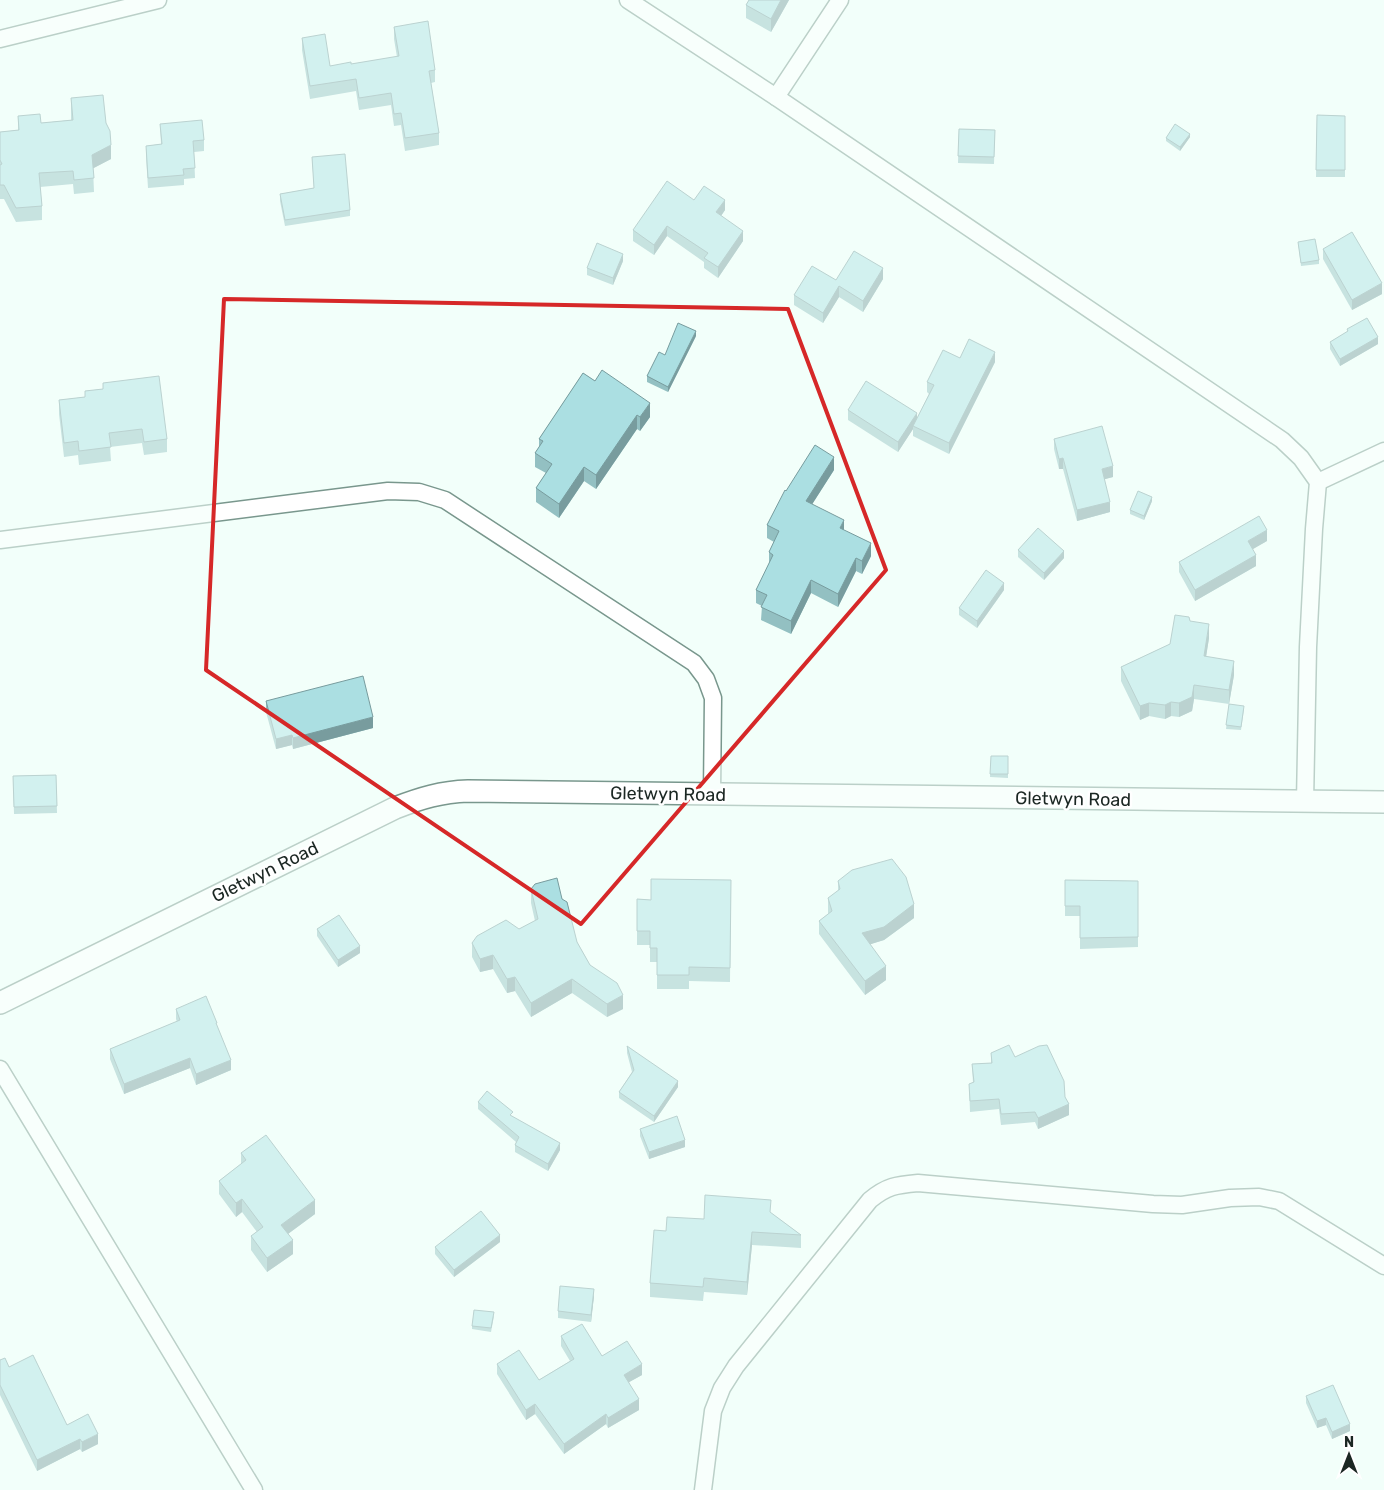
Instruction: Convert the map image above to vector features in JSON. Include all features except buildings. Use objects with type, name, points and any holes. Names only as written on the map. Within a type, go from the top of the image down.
[{"type":"street","points":[[0,39],[158,0]]},
{"type":"street","points":[[628,0],[776,97],[1282,440],[1301,458],[1318,482],[1308,647],[1305,802]]},
{"type":"street","points":[[776,97],[840,0]]},
{"type":"street","points":[[1318,482],[1384,451]]},
{"type":"street","points":[[0,540],[388,491],[419,492],[445,500],[694,663],[706,679],[713,698],[712,794]]},
{"type":"street","name":"Gletwyn Road","points":[[0,1003],[395,808],[426,796],[448,792],[1384,802]]},
{"type":"street","points":[[0,1069],[254,1490]]},
{"type":"street","points":[[702,1490],[713,1411],[722,1388],[736,1366],[870,1200],[883,1190],[896,1185],[918,1183],[1182,1205],[1230,1198],[1259,1197],[1279,1201],[1384,1266]]},
{"type":"highlighted area","points":[[224,299],[788,309],[886,570],[581,924],[206,670]]}]
